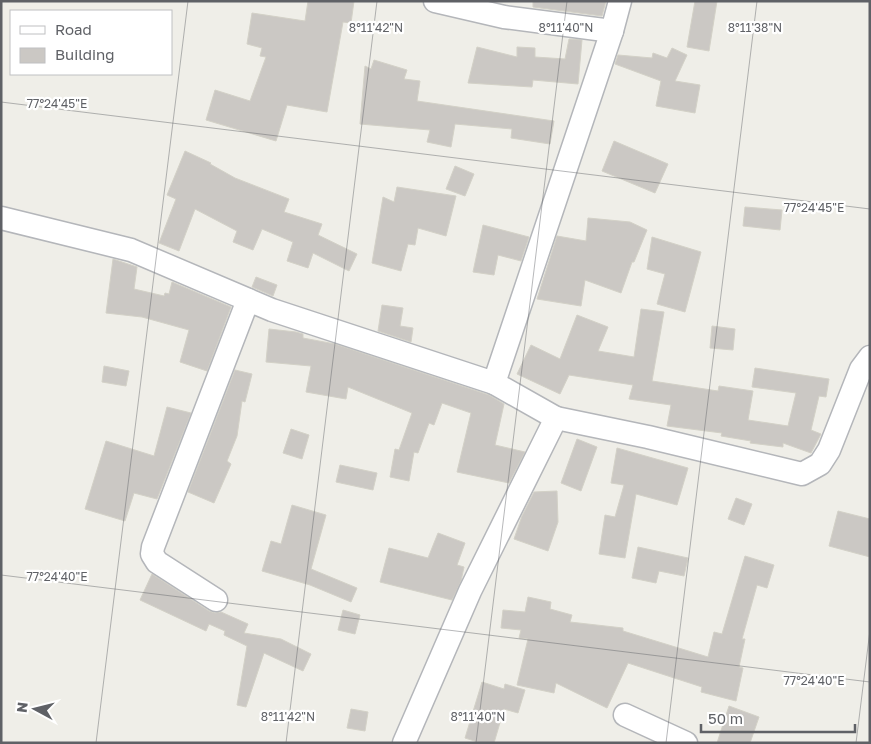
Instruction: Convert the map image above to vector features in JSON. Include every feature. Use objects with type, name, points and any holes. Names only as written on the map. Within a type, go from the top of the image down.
[{"type":"street","points":[[435,1],[504,17],[612,31]]},
{"type":"street","points":[[494,383],[612,31],[620,1]]},
{"type":"street","points":[[1,218],[131,250],[272,310],[494,383],[556,418],[648,437],[802,474],[820,464],[829,450],[861,369],[870,357]]},
{"type":"street","points":[[216,600],[157,562],[152,554],[153,547],[248,300]]},
{"type":"street","points":[[404,743],[470,591],[556,418]]},
{"type":"street","points":[[625,715],[686,743]]},
{"type":"building","points":[[308,1],[354,1],[351,23],[343,22],[327,112],[287,105],[276,141],[206,120],[215,90],[250,101],[266,57],[260,56],[262,48],[247,44],[252,13],[305,21]]},
{"type":"building","points":[[533,1],[606,1],[602,16],[533,7]]},
{"type":"building","points":[[695,1],[717,1],[709,51],[687,47]]},
{"type":"building","points":[[569,39],[582,40],[578,84],[533,80],[532,87],[468,83],[477,47],[517,57],[517,47],[535,48],[535,57],[565,59]]},
{"type":"building","points":[[672,48],[687,55],[675,81],[700,85],[695,113],[656,106],[661,81],[615,64],[618,55],[652,58],[653,53],[667,58]]},
{"type":"building","points":[[374,60],[407,70],[404,79],[420,81],[417,101],[554,121],[550,144],[511,138],[512,129],[455,124],[451,147],[427,142],[430,130],[360,124],[365,66],[371,69]]},
{"type":"building","points":[[614,141],[668,164],[655,193],[602,171]]},
{"type":"building","points":[[185,151],[211,163],[235,178],[289,199],[284,212],[322,224],[318,235],[357,254],[349,271],[313,253],[308,268],[287,261],[293,242],[262,229],[253,250],[233,242],[237,231],[195,209],[179,251],[159,243],[176,199],[167,195]]},
{"type":"building","points":[[455,166],[474,174],[465,196],[446,189]]},
{"type":"building","points":[[397,187],[456,196],[446,236],[418,228],[415,245],[408,244],[401,271],[372,263],[383,197],[394,202]]},
{"type":"building","points":[[745,207],[782,210],[780,230],[743,226]]},
{"type":"building","points":[[588,218],[630,222],[647,230],[634,262],[632,262],[621,293],[585,280],[581,306],[537,299],[557,236],[586,241]]},
{"type":"building","points":[[483,225],[529,237],[521,261],[498,255],[494,275],[473,272]]},
{"type":"building","points":[[652,237],[701,252],[685,312],[657,304],[665,274],[647,269]]},
{"type":"building","points":[[113,259],[137,267],[134,289],[164,296],[165,293],[169,294],[172,282],[231,307],[207,371],[180,362],[189,330],[142,317],[106,313]]},
{"type":"building","points":[[256,277],[277,285],[273,296],[252,287]]},
{"type":"building","points":[[382,305],[403,308],[400,326],[413,328],[411,342],[378,331]]},
{"type":"building","points":[[641,309],[664,312],[652,381],[718,391],[719,386],[753,391],[748,420],[788,426],[796,393],[752,387],[755,368],[829,379],[826,397],[819,396],[811,430],[821,434],[811,453],[783,443],[783,447],[750,443],[751,441],[721,436],[722,433],[667,426],[671,405],[629,399],[633,385],[569,375],[560,394],[517,374],[531,345],[560,359],[577,315],[608,327],[598,351],[634,357]]},
{"type":"building","points":[[712,326],[735,329],[733,350],[710,348]]},
{"type":"building","points":[[269,329],[296,332],[303,334],[303,338],[335,344],[489,395],[504,404],[495,445],[525,452],[509,483],[457,472],[471,413],[442,403],[434,425],[429,423],[418,453],[414,452],[409,481],[390,477],[395,449],[399,450],[412,413],[348,387],[346,399],[306,392],[311,366],[266,362]]},
{"type":"building","points":[[104,366],[129,371],[126,386],[102,382]]},
{"type":"building","points":[[235,370],[252,374],[245,402],[242,401],[237,436],[227,461],[231,464],[214,503],[188,492]]},
{"type":"building","points":[[167,407],[191,413],[157,499],[134,493],[125,521],[85,509],[106,441],[154,456]]},
{"type":"building","points":[[291,429],[309,435],[302,459],[283,453]]},
{"type":"building","points":[[577,439],[597,447],[581,491],[561,483]]},
{"type":"building","points":[[617,448],[688,468],[677,505],[636,494],[625,558],[599,554],[605,515],[615,517],[624,485],[611,483]]},
{"type":"building","points":[[340,465],[377,473],[373,490],[336,482]]},
{"type":"building","points":[[557,491],[558,522],[548,551],[514,539],[522,516],[534,492]]},
{"type":"building","points":[[736,498],[752,504],[744,525],[728,519]]},
{"type":"building","points":[[292,505],[326,515],[311,569],[357,588],[351,602],[310,585],[262,571],[271,541],[281,544]]},
{"type":"building","points":[[838,511],[870,519],[870,557],[829,546]]},
{"type":"building","points":[[438,533],[465,543],[457,565],[464,567],[461,581],[452,600],[380,582],[389,548],[428,558]]},
{"type":"building","points":[[638,547],[688,558],[684,576],[659,571],[656,583],[632,578]]},
{"type":"building","points":[[745,556],[774,565],[767,588],[757,585],[742,639],[745,639],[739,667],[743,668],[736,701],[701,692],[702,687],[628,663],[607,708],[556,683],[554,693],[517,685],[528,639],[519,638],[521,630],[501,628],[503,610],[525,612],[528,597],[551,602],[550,609],[572,615],[570,622],[623,628],[623,631],[708,657],[714,632],[722,634]]},
{"type":"building","points":[[152,574],[209,611],[221,612],[248,624],[244,633],[281,639],[311,654],[303,671],[264,653],[246,707],[237,705],[247,646],[224,635],[225,631],[209,624],[206,631],[140,600]]},
{"type":"building","points":[[343,610],[360,615],[355,634],[338,630]]},
{"type":"building","points":[[482,682],[504,689],[505,684],[525,690],[518,713],[504,709],[494,743],[481,743],[465,738]]},
{"type":"building","points":[[729,706],[759,717],[750,743],[717,743]]},
{"type":"building","points":[[351,709],[368,712],[365,731],[347,728]]}]
